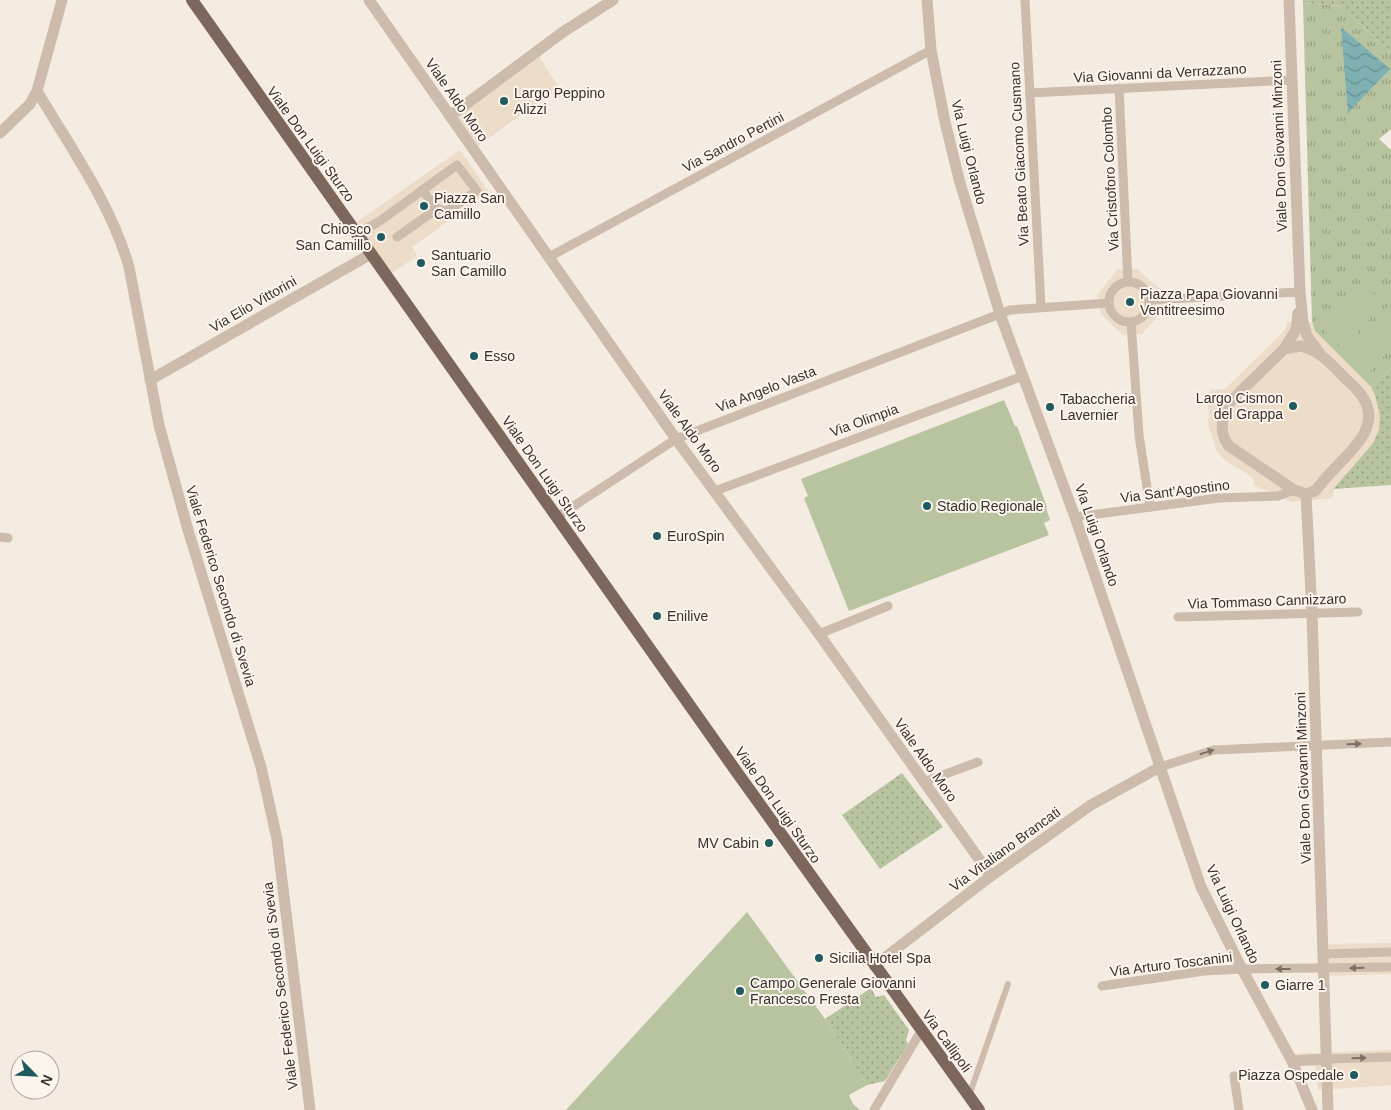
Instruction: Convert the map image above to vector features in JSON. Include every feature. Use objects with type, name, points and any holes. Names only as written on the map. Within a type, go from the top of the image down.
[{"type":"main road","name":"Viale Don Luigi Sturzo","points":[[192,0],[874,966]]},
{"type":"main road","name":"Via Callipoli","points":[[874,966],[979,1110]]},
{"type":"street","points":[[0,133],[30,104],[37,91],[62,0]]},
{"type":"street","name":"Viale Aldo Moro","points":[[369,0],[676,439],[819,634],[991,876]]},
{"type":"street","points":[[450,116],[563,32],[613,0]]},
{"type":"street","name":"Via Luigi Orlando","points":[[927,0],[931,50],[945,122],[958,175],[1000,314],[1075,517],[1201,887],[1242,969],[1292,1061],[1312,1110]]},
{"type":"street","name":"Via Beato Giacomo Cusmano","points":[[1025,0],[1041,307]]},
{"type":"street","name":"Viale Don Giovanni Minzoni","points":[[1289,0],[1300,292]]},
{"type":"street","name":"Via Sandro Pertini","points":[[549,257],[931,50]]},
{"type":"street","name":"Via Giovanni da Verrazzano","points":[[1030,92],[1292,80]]},
{"type":"street","name":"Via Cristoforo Colombo","points":[[1119,88],[1128,282]]},
{"type":"street","name":"Viale Federico Secondo di Svevia","points":[[37,91],[100,196],[123,245],[136,298],[159,425],[261,767],[269,801],[277,839],[310,1110]]},
{"type":"street","points":[[358,234],[380,221],[422,190],[457,165],[476,191],[447,211],[437,209],[422,190]]},
{"type":"street","points":[[397,237],[437,209]]},
{"type":"street","name":"Via Elio Vittorini","points":[[150,380],[371,254]]},
{"type":"street","points":[[1128,282],[1138,284],[1146,290],[1150,300],[1148,310],[1141,318],[1131,322],[1120,320],[1113,313],[1109,303],[1112,293],[1118,285],[1128,282]]},
{"type":"street","points":[[1150,300],[1300,292]]},
{"type":"street","points":[[1300,292],[1303,322],[1307,336],[1324,357],[1365,400],[1369,420],[1360,442],[1315,491],[1306,498],[1229,446],[1224,440],[1222,432],[1225,410],[1231,401],[1284,349],[1296,330],[1300,292]]},
{"type":"street","name":"Via Angelo Vasta","points":[[557,518],[676,439],[1010,310],[1109,303]]},
{"type":"street","points":[[1131,322],[1139,435],[1150,508]]},
{"type":"street","points":[[1284,349],[1300,346],[1310,348],[1324,357]]},
{"type":"street","name":"Via Olimpia","points":[[715,491],[1024,376]]},
{"type":"street","name":"Via Sant'Agostino","points":[[1075,517],[1218,498],[1278,496],[1294,490]]},
{"type":"street","name":"Viale Don Giovanni Minzoni","points":[[1306,498],[1312,614],[1328,1110]]},
{"type":"street","points":[[819,634],[888,606]]},
{"type":"street","name":"Via Tommaso Cannizzaro","points":[[1178,617],[1358,612]]},
{"type":"street","points":[[1160,767],[1214,750],[1391,742]]},
{"type":"street","points":[[924,782],[978,762]]},
{"type":"street","name":"Via Vitaliano Brancati","points":[[874,966],[991,876],[1092,805],[1160,767]]},
{"type":"street","points":[[1323,954],[1391,952]]},
{"type":"street","name":"Via Arturo Toscanini","points":[[1102,986],[1204,971],[1391,967]]},
{"type":"street","points":[[969,1097],[1008,984]]},
{"type":"street","points":[[874,1110],[921,1032]]},
{"type":"street","points":[[1292,1061],[1327,1056],[1391,1057]]},
{"type":"street","points":[[1234,1076],[1239,1110]]},
{"type":"green space","points":[[1303,0],[1391,0],[1391,52],[1340,6],[1303,3]]},
{"type":"green space","points":[[1303,3],[1340,6],[1391,52],[1391,129],[1379,139],[1391,150],[1391,368],[1371,387],[1315,331],[1312,322]]},
{"type":"green space","points":[[1365,286],[1384,303],[1343,349],[1324,331]]},
{"type":"green space","points":[[1389,305],[1391,307],[1391,348],[1369,373],[1346,353]]},
{"type":"green space","points":[[1391,368],[1391,485],[1333,489],[1373,443],[1375,396],[1371,387]]},
{"type":"green space","name":"Stadio Regionale","points":[[1004,400],[1015,426],[1017,426],[1047,507],[1050,520],[1044,523],[1049,535],[849,611],[804,498],[808,496],[801,479]]},
{"type":"green space","points":[[902,773],[943,827],[880,869],[842,815]]},
{"type":"green space","name":"Campo Generale Giovanni Francesco Fresta","points":[[747,912],[825,1019],[867,1085],[849,1095],[853,1104],[860,1110],[566,1110]]},
{"type":"green space","points":[[871,988],[876,997],[884,995],[909,1030],[906,1040],[908,1044],[885,1081],[867,1085],[825,1019]]},
{"type":"shaded area","name":"Largo Peppino Alizzi","points":[[537,51],[559,87],[474,149],[450,116]]},
{"type":"shaded area","name":"Piazza San Camillo","points":[[460,150],[489,192],[412,247],[417,256],[387,276],[351,226]]},
{"type":"shaded area","name":"Piazza Papa Giovanni Ventitreesimo","points":[[1118,269],[1137,269],[1161,290],[1163,310],[1142,334],[1123,335],[1101,314],[1097,295]]},
{"type":"shaded area","name":"Largo Cismon del Grappa","points":[[1287,322],[1312,322],[1315,331],[1371,387],[1380,415],[1379,430],[1373,443],[1334,488],[1333,498],[1291,502],[1254,485],[1253,478],[1223,459],[1217,451],[1208,425],[1207,393],[1210,390],[1225,389],[1282,333],[1286,328]]},
{"type":"shaded area","points":[[1391,943],[1391,974],[1324,976],[1323,944]]},
{"type":"shaded area","name":"Piazza Ospedale","points":[[1391,1050],[1391,1085],[1318,1090],[1315,1064],[1288,1054]]},
{"type":"water","points":[[1341,27],[1390,69],[1348,113]]},
{"type":"place","name":"Largo Peppino Alizzi","points":[[504,101]]},
{"type":"place","name":"Piazza San Camillo","points":[[424,206]]},
{"type":"place","name":"Chiosco San Camillo","points":[[381,237]]},
{"type":"place","name":"Santuario San Camillo","points":[[421,263]]},
{"type":"place","name":"Piazza Papa Giovanni Ventitreesimo","points":[[1130,302]]},
{"type":"place","name":"Esso","points":[[474,356]]},
{"type":"place","name":"Largo Cismon del Grappa","points":[[1293,406]]},
{"type":"place","name":"Tabaccheria Lavernier","points":[[1050,407]]},
{"type":"place","name":"Stadio Regionale","points":[[927,506]]},
{"type":"place","name":"EuroSpin","points":[[657,536]]},
{"type":"place","name":"Enilive","points":[[657,616]]},
{"type":"place","name":"MV Cabin","points":[[769,843]]},
{"type":"place","name":"Sicilia Hotel Spa","points":[[819,958]]},
{"type":"place","name":"Giarre 1","points":[[1265,985]]},
{"type":"place","name":"Campo Generale Giovanni Francesco Fresta","points":[[740,991]]},
{"type":"place","name":"Piazza Ospedale","points":[[1354,1075]]}]
